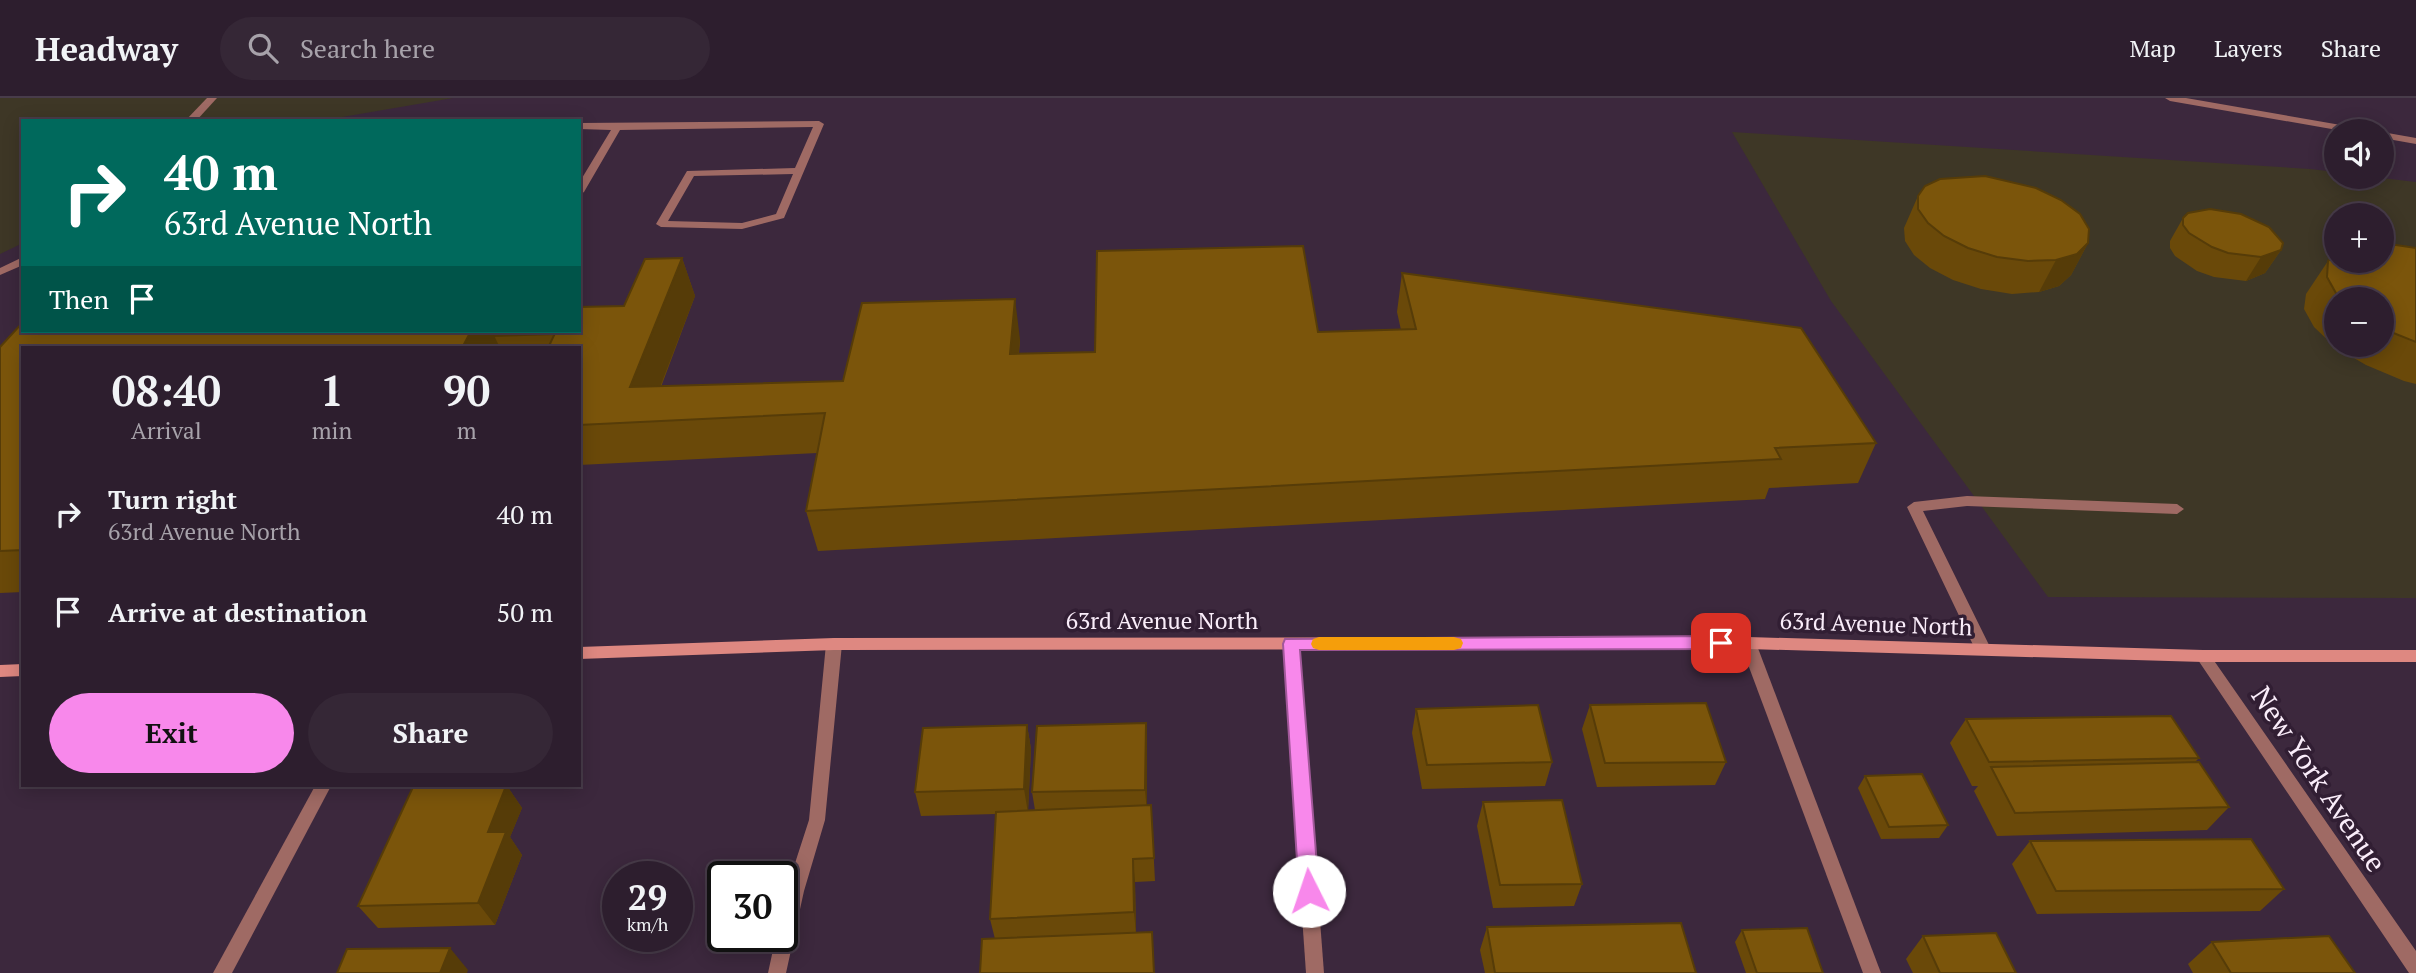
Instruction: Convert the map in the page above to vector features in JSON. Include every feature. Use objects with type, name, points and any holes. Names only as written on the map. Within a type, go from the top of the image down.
[{"type":"street","points":[[192,119],[212,98]]},
{"type":"street","points":[[2170,98],[2324,125]]},
{"type":"street","points":[[581,127],[819,124],[780,216],[742,226],[661,224],[691,173],[799,171]]},
{"type":"street","points":[[581,189],[617,127]]},
{"type":"street","points":[[2394,137],[2416,141]]},
{"type":"street","points":[[581,172],[592,172]]},
{"type":"street","points":[[0,272],[21,261]]},
{"type":"street","points":[[1983,649],[1914,507],[1967,501],[2177,509]]},
{"type":"street","points":[[1748,643],[1872,973]]},
{"type":"street","name":"63rd Avenue North","points":[[581,653],[834,644],[1748,643],[2203,656],[2416,656]]},
{"type":"street","points":[[777,973],[794,891],[817,820],[834,644]]},
{"type":"street","points":[[1291,644],[1315,973]]},
{"type":"street","name":"New York Avenue","points":[[2203,656],[2416,967]]},
{"type":"street","points":[[0,671],[21,670]]},
{"type":"street","points":[[222,973],[322,787]]},
{"type":"shaded area","points":[[0,98],[453,98],[331,119],[21,119],[21,244],[0,254]]},
{"type":"shaded area","points":[[1732,132],[2310,169],[2324,171],[2324,189],[2394,189],[2394,179],[2416,182],[2416,598],[2048,597],[1831,301]]},
{"type":"building","points":[[1985,176],[2036,188],[2061,200],[2080,214],[2089,229],[2088,243],[2077,254],[2056,260],[2028,261],[1997,257],[1968,248],[1944,236],[1928,223],[1918,209],[1918,196],[1925,186],[1940,179]]},
{"type":"building","points":[[2210,209],[2241,214],[2269,227],[2283,243],[2281,250],[2261,257],[2228,253],[2212,247],[2189,233],[2183,225],[2183,218],[2188,213]]},
{"type":"building","points":[[2394,245],[2416,248],[2416,342],[2394,333],[2394,287],[2333,287],[2327,273],[2394,273]]},
{"type":"building","points":[[1303,246],[1318,332],[1416,329],[1402,273],[1801,328],[1876,443],[1775,448],[1781,459],[806,511],[825,413],[581,425],[581,346],[549,346],[555,333],[581,333],[581,307],[624,306],[645,259],[682,258],[630,387],[843,381],[862,303],[1015,299],[1010,354],[1095,352],[1097,251]]},
{"type":"building","points":[[21,324],[21,333],[470,333],[463,346],[21,346],[21,550],[0,551],[0,347]]},
{"type":"building","points":[[496,333],[555,333],[554,334],[494,336]]},
{"type":"building","points":[[1706,703],[1726,762],[1605,763],[1590,705]]},
{"type":"building","points":[[1538,705],[1552,762],[1427,765],[1416,709]]},
{"type":"building","points":[[2171,716],[2199,758],[1989,762],[1966,719]]},
{"type":"building","points":[[1146,723],[1145,790],[1032,792],[1037,726]]},
{"type":"building","points":[[1027,725],[1024,789],[915,792],[923,728]]},
{"type":"building","points":[[2199,762],[2229,807],[2015,813],[1991,767]]},
{"type":"building","points":[[1922,774],[1948,825],[1889,827],[1865,776]]},
{"type":"building","points":[[413,787],[506,787],[488,832],[506,832],[478,903],[358,906]]},
{"type":"building","points":[[1562,800],[1582,884],[1500,885],[1483,802]]},
{"type":"building","points":[[1151,805],[1154,858],[1133,859],[1134,912],[990,919],[996,812]]},
{"type":"building","points":[[2251,839],[2284,889],[2056,891],[2030,841]]},
{"type":"building","points":[[1681,923],[1696,973],[1495,973],[1487,927]]},
{"type":"building","points":[[1807,928],[1823,973],[1757,973],[1742,930]]},
{"type":"building","points":[[1152,932],[1154,973],[980,973],[982,939]]},
{"type":"building","points":[[1996,933],[2016,973],[1940,973],[1923,936]]},
{"type":"building","points":[[2329,936],[2355,973],[2231,973],[2212,942]]},
{"type":"building","points":[[450,948],[440,973],[337,973],[347,949]]},
{"type":"slow traffic","points":[[1319,644],[1454,643]]},
{"type":"route","points":[[1309,891],[1291,644],[1721,643]]}]
